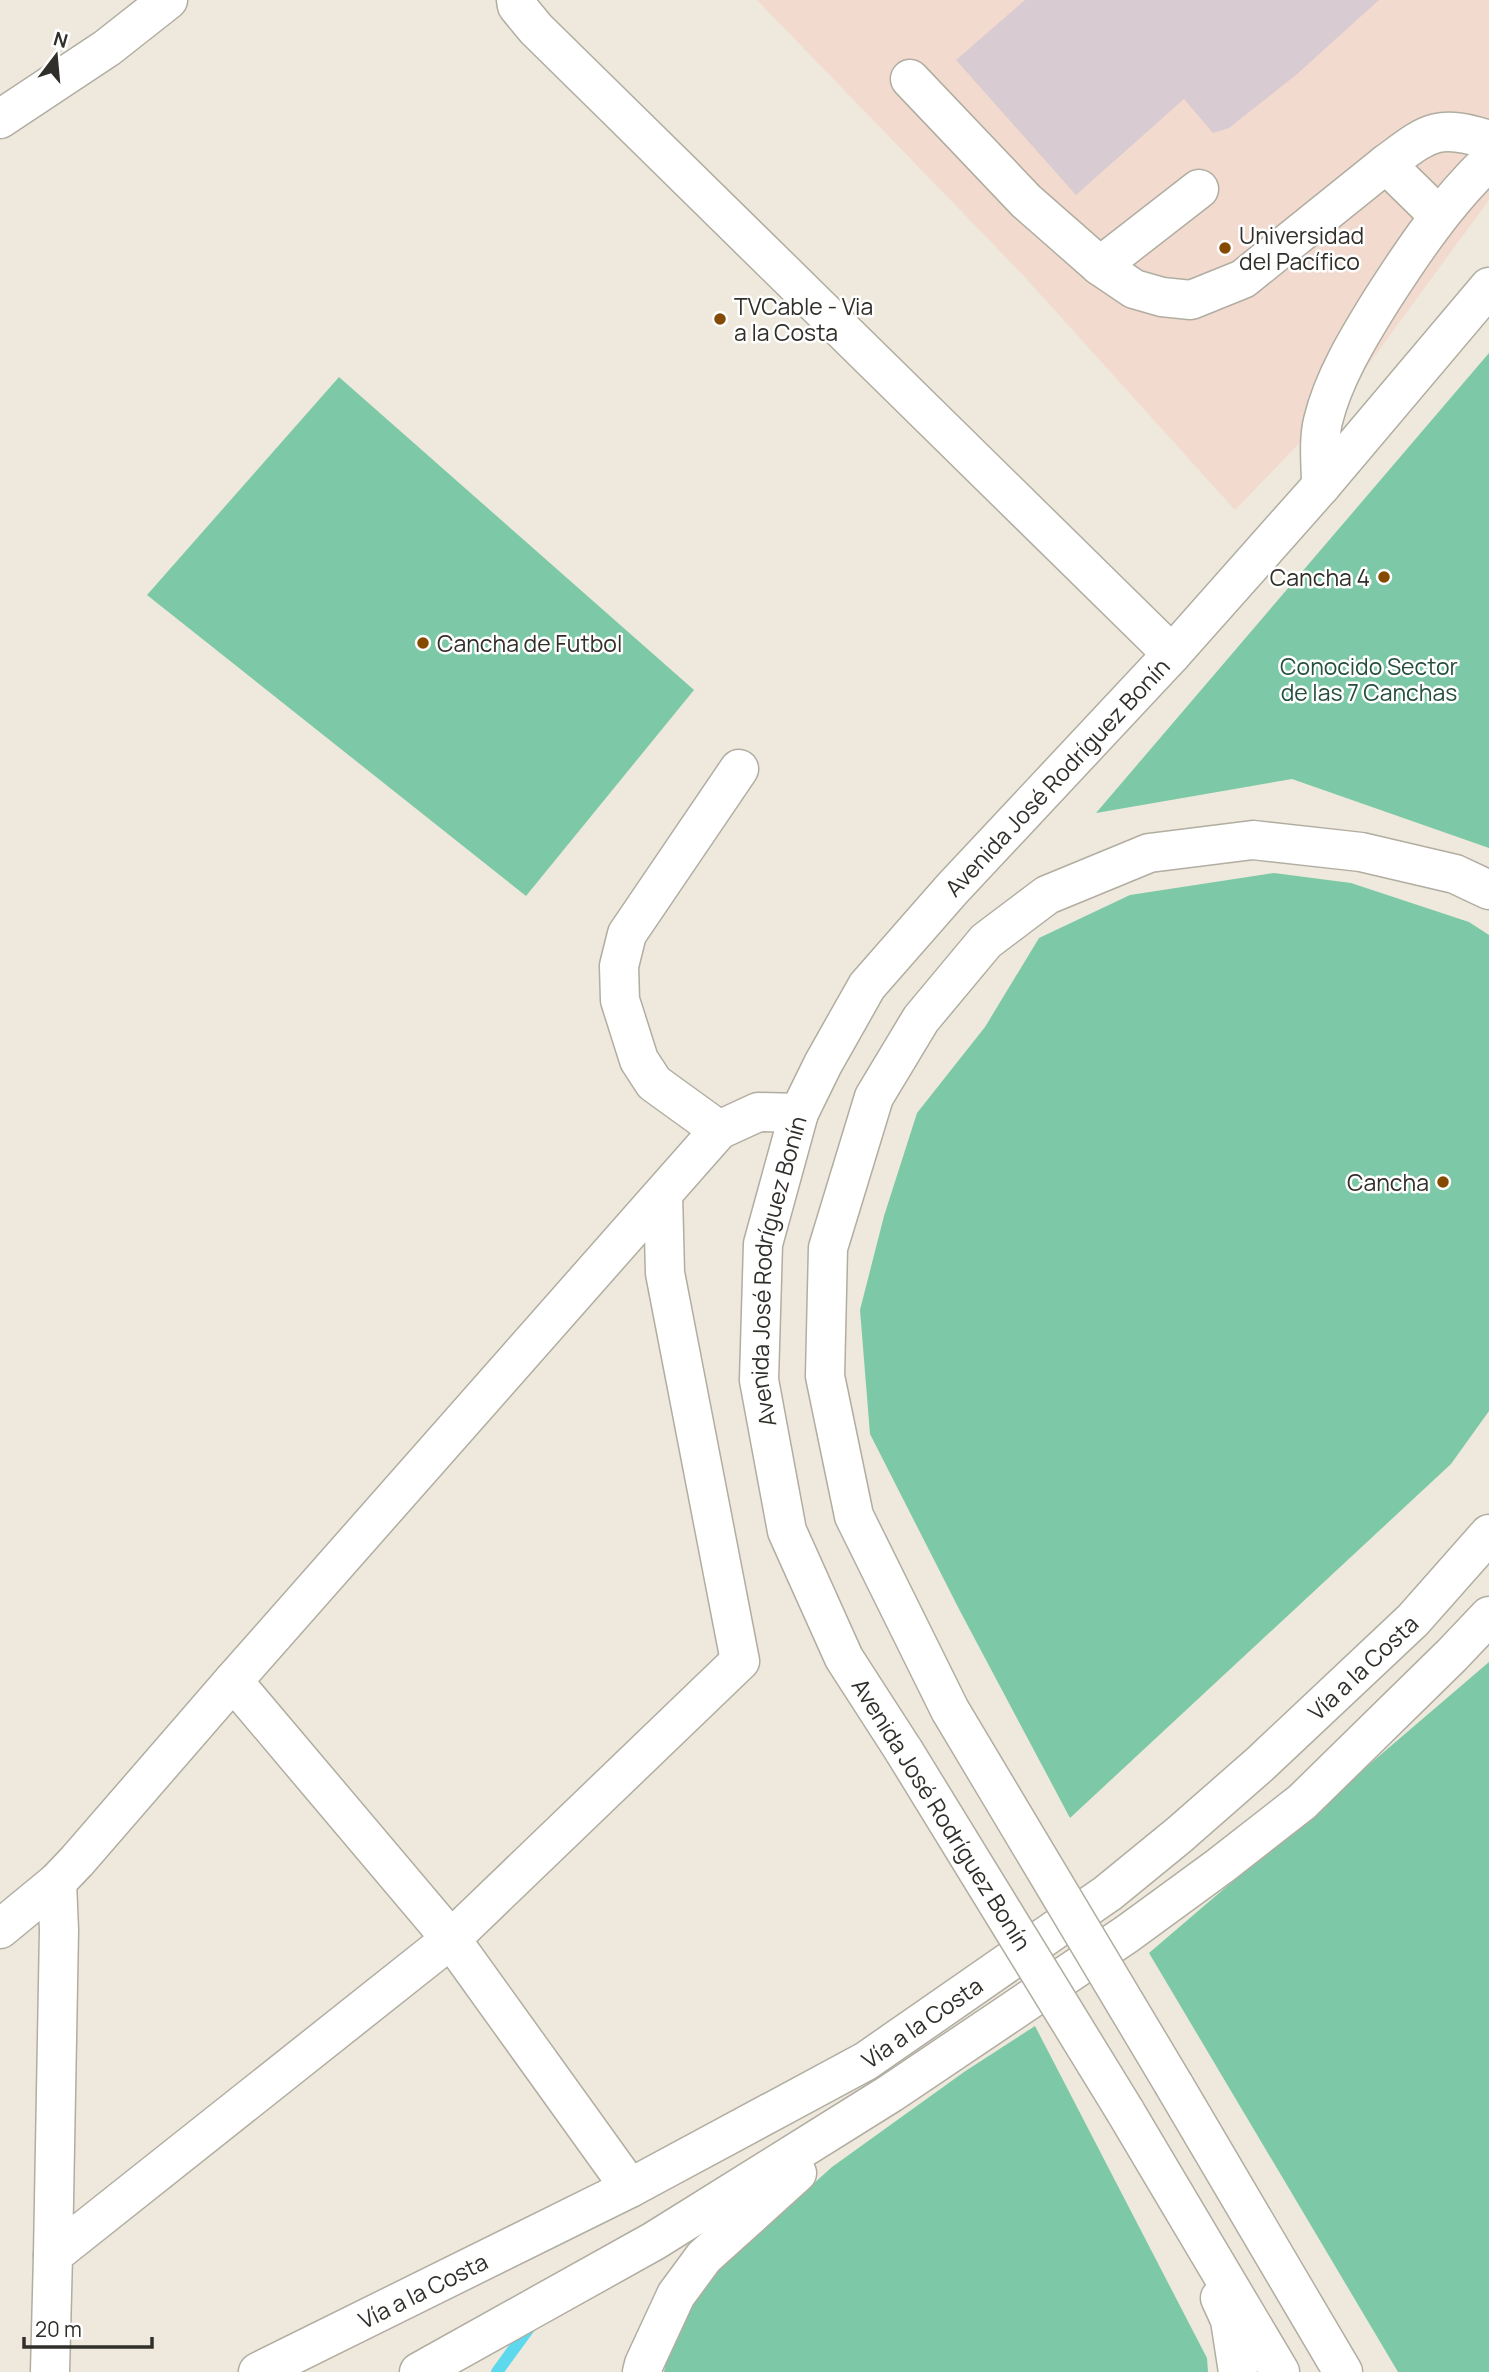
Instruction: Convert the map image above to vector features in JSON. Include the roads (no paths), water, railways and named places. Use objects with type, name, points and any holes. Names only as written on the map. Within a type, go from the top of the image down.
[{"type":"main road","points":[[0,120],[107,48],[168,0]]},
{"type":"main road","points":[[516,0],[517,6],[536,29],[1172,654]]},
{"type":"main road","points":[[910,79],[1026,201],[1100,266],[1134,289],[1162,298],[1191,300],[1243,279],[1423,136],[1462,131],[1489,140]]},
{"type":"main road","points":[[1321,486],[1322,423],[1335,387],[1360,334],[1439,216],[1489,161]]},
{"type":"main road","points":[[1386,164],[1439,216]]},
{"type":"main road","points":[[1100,266],[1199,188]]},
{"type":"main road","name":"Avenida José Rodríguez Bonín","points":[[1280,2372],[1125,2111],[844,1658],[787,1531],[759,1380],[763,1244],[799,1113],[822,1064],[867,986],[952,889],[1172,654],[1321,486],[1489,286]]},
{"type":"main road","points":[[719,1130],[654,1083],[639,1060],[620,1000],[619,967],[627,934],[739,769]]},
{"type":"main road","name":"Avenida José Rodríguez Bonín","points":[[1343,2372],[950,1710],[854,1516],[825,1376],[828,1248],[874,1097],[921,1019],[986,941],[1047,895],[1149,853],[1253,840],[1362,852],[1455,874],[1489,890]]},
{"type":"main road","points":[[0,1929],[57,1882],[719,1130],[758,1112],[799,1113]]},
{"type":"main road","points":[[53,2255],[451,1939],[740,1661],[665,1273],[663,1194]]},
{"type":"main road","name":"Vía a la Costa","points":[[258,2372],[630,2188],[866,2061],[1108,1893],[1179,1835],[1413,1620],[1489,1534]]},
{"type":"main road","name":"Vía a la Costa","points":[[419,2372],[654,2241],[891,2093],[1127,1934],[1302,1802],[1489,1616]]},
{"type":"main road","points":[[233,1681],[451,1939],[630,2188]]},
{"type":"main road","points":[[50,2372],[59,1930],[57,1882]]},
{"type":"main road","points":[[642,2372],[643,2364],[676,2295],[704,2257],[891,2093]]},
{"type":"main road","points":[[1180,2203],[1230,2320],[1238,2372]]},
{"type":"waterway","points":[[497,2372],[532,2324]]},
{"type":"place","name":"Universidad del Pacífico","points":[[1225,248]]},
{"type":"place","name":"TVCable - Via a la Costa","points":[[720,319]]},
{"type":"place","name":"Cancha 4","points":[[1384,577]]},
{"type":"place","name":"Cancha de Futbol","points":[[423,643]]},
{"type":"place","name":"Cancha","points":[[1443,1182]]},
{"type":"park label","name":"Conocido Sector de las 7 Canchas","points":[[1369,679]]}]
